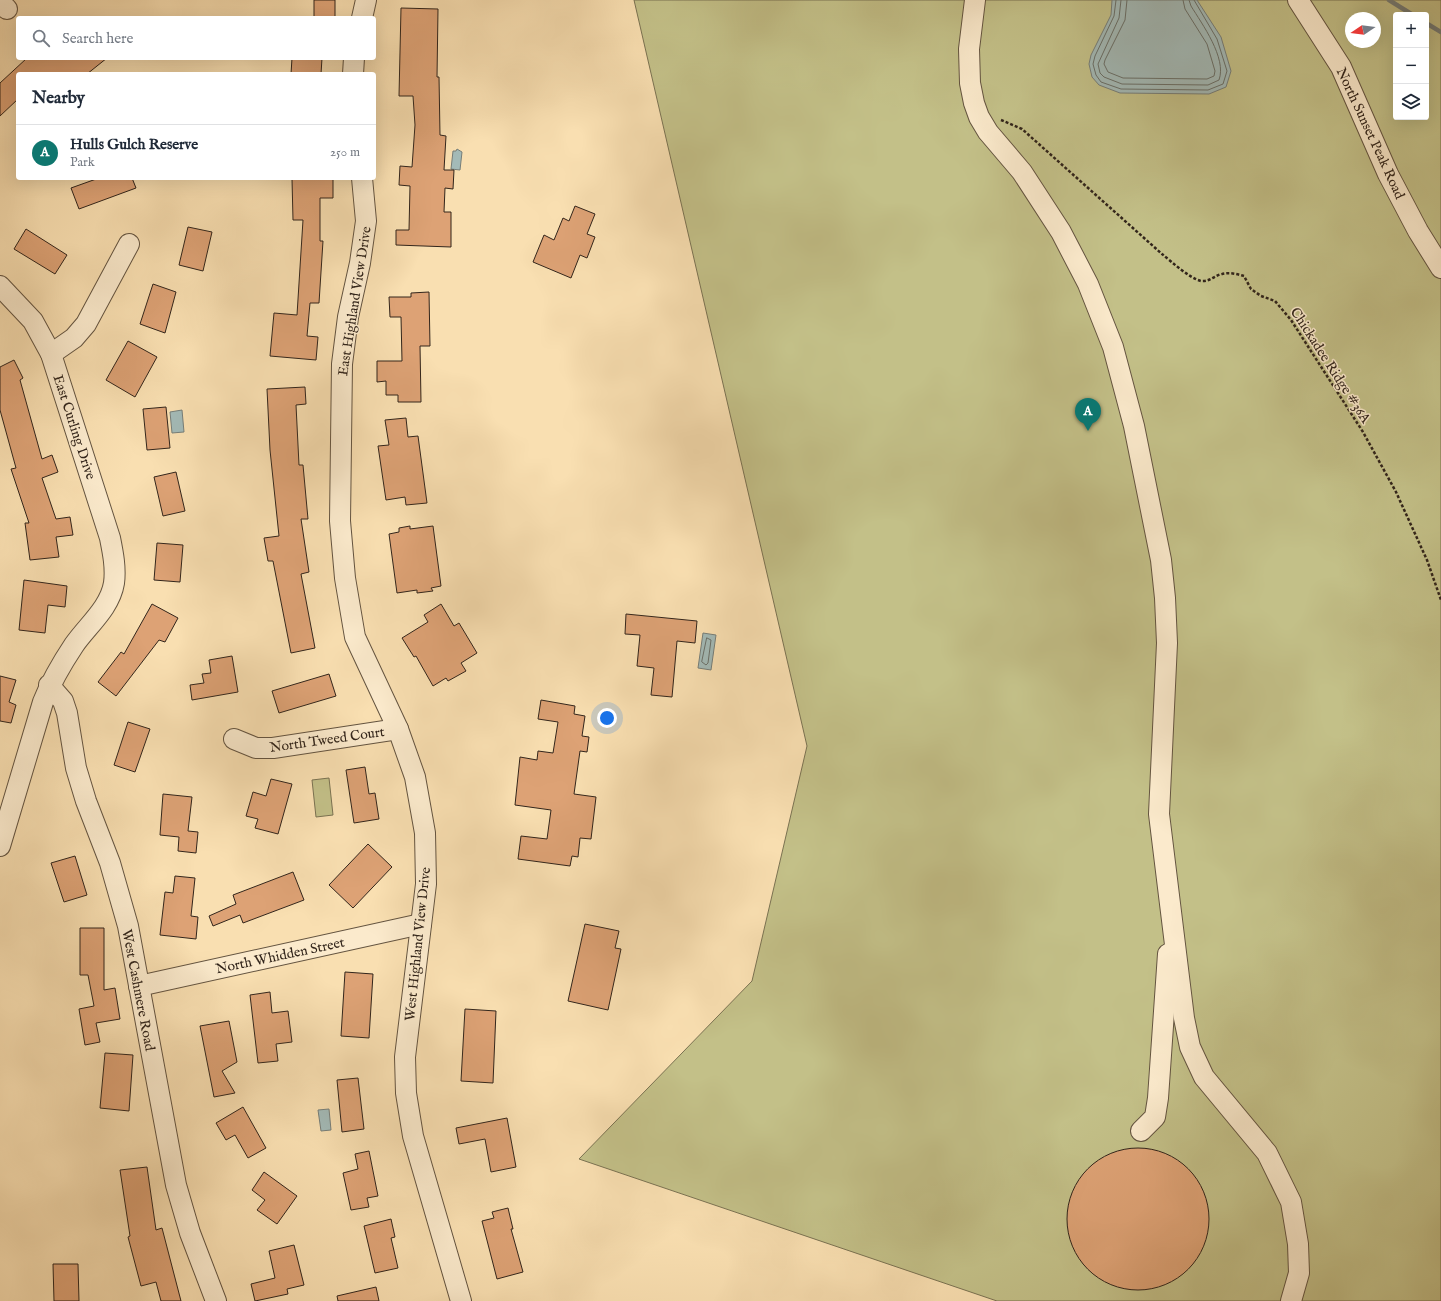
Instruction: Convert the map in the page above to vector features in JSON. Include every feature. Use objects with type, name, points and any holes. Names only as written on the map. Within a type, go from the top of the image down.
[{"type":"street","points":[[362,16],[366,0]]},
{"type":"street","points":[[975,0],[969,49],[970,83],[974,103],[979,117],[988,132],[1026,178],[1061,232],[1088,284],[1113,347],[1134,426],[1161,560],[1165,598],[1167,643],[1159,814],[1190,1047],[1204,1077],[1267,1153],[1291,1202],[1298,1244],[1298,1273],[1291,1301]]},
{"type":"street","name":"North Sunset Peak Road","points":[[1298,0],[1341,67],[1388,174],[1418,231],[1441,268]]},
{"type":"street","points":[[352,72],[354,60]]},
{"type":"street","name":"East Highland View Drive","points":[[340,521],[342,364],[348,317],[360,263],[366,221],[362,180]]},
{"type":"street","points":[[51,354],[74,338],[86,324],[129,244]]},
{"type":"street","name":"East Curling Drive","points":[[0,286],[33,321],[51,354],[110,538],[115,565],[114,585],[106,604],[74,645],[50,685],[43,702],[0,846]]},
{"type":"street","name":"West Highland View Drive","points":[[340,521],[345,578],[355,636],[398,729],[415,777],[425,833],[426,884],[405,1057],[406,1093],[413,1136],[461,1301]]},
{"type":"street","name":"West Cashmere Road","points":[[50,685],[63,701],[67,713],[76,768],[86,800],[110,862],[128,926],[176,1185],[190,1233],[216,1301]]},
{"type":"street","name":"North Tweed Court","points":[[234,739],[256,748],[273,748],[398,729]]},
{"type":"street","points":[[1141,1130],[1155,1117],[1158,1098],[1166,971],[1172,920]]},
{"type":"street","name":"North Whidden Street","points":[[139,986],[421,924]]},
{"type":"path","name":"Chickadee Ridge #36A","points":[[979,117],[994,117],[1022,129],[1162,254],[1184,271],[1202,281],[1212,279],[1220,274],[1228,273],[1244,276],[1251,288],[1261,296],[1275,301],[1292,320],[1371,446],[1396,492],[1427,560],[1441,600]]},
{"type":"shaded area","points":[[634,0],[1441,0],[1441,1301],[997,1301],[579,1159],[752,981],[807,746]]},
{"type":"shaded area","points":[[329,778],[333,815],[316,817],[312,780]]},
{"type":"water","points":[[1112,0],[1197,0],[1221,37],[1231,71],[1226,87],[1209,94],[1120,93],[1099,85],[1092,77],[1089,64],[1091,55],[1111,15]]},
{"type":"water","points":[[457,149],[462,152],[460,170],[451,169],[453,151],[456,151]]},
{"type":"water","points":[[182,410],[184,432],[172,433],[170,412]]},
{"type":"water","points":[[703,633],[716,635],[711,670],[698,668]]},
{"type":"water","points":[[329,1109],[331,1130],[321,1131],[318,1110]]},
{"type":"building","points":[[314,0],[335,0],[335,16],[314,16]]},
{"type":"building","points":[[401,8],[438,9],[437,77],[439,77],[440,135],[446,136],[444,170],[454,170],[453,189],[445,188],[444,212],[451,212],[451,247],[396,245],[396,230],[409,230],[410,186],[399,185],[400,166],[412,167],[415,125],[413,96],[399,96]]},
{"type":"building","points":[[25,60],[104,60],[90,72],[16,72],[16,101],[0,116],[0,83]]},
{"type":"building","points":[[292,60],[322,60],[321,72],[291,72]]},
{"type":"building","points":[[93,180],[133,180],[136,188],[79,209],[71,188]]},
{"type":"building","points":[[292,180],[333,180],[333,198],[320,198],[320,241],[323,241],[319,303],[310,303],[307,336],[318,337],[316,360],[270,356],[274,313],[297,315],[303,220],[293,220]]},
{"type":"building","points":[[575,206],[595,214],[587,234],[595,237],[587,258],[580,255],[571,278],[533,262],[544,235],[554,240],[563,218],[569,221]]},
{"type":"building","points":[[188,227],[212,232],[203,271],[179,265]]},
{"type":"building","points":[[26,229],[67,255],[55,274],[14,249]]},
{"type":"building","points":[[153,284],[176,292],[165,333],[140,324]]},
{"type":"building","points":[[429,292],[430,346],[420,346],[421,402],[398,402],[398,395],[386,395],[386,381],[377,382],[377,361],[402,361],[401,317],[390,317],[389,297],[411,297],[411,293]]},
{"type":"building","points":[[128,341],[157,357],[135,397],[106,380]]},
{"type":"building","points":[[14,360],[23,378],[20,380],[42,459],[52,455],[58,472],[42,478],[56,519],[70,517],[73,535],[56,537],[59,557],[30,560],[25,523],[29,523],[11,469],[16,468],[0,410],[0,367]]},
{"type":"building","points":[[305,387],[306,404],[296,405],[299,465],[303,465],[308,519],[301,519],[309,572],[301,574],[315,648],[291,653],[273,561],[268,561],[264,538],[279,536],[270,450],[267,389]]},
{"type":"building","points":[[166,407],[170,448],[147,450],[143,409]]},
{"type":"building","points":[[406,418],[408,437],[418,436],[427,503],[406,505],[405,497],[386,500],[378,446],[389,445],[385,420]]},
{"type":"building","points":[[176,472],[185,511],[163,516],[154,477]]},
{"type":"building","points":[[410,526],[410,529],[433,526],[441,586],[431,588],[433,591],[417,593],[417,590],[397,593],[389,534],[399,532],[399,528]]},
{"type":"building","points":[[157,543],[183,545],[180,582],[154,580]]},
{"type":"building","points":[[24,580],[67,586],[65,607],[48,605],[45,633],[19,630]]},
{"type":"building","points":[[152,604],[178,618],[165,642],[159,640],[116,696],[98,682],[121,652],[124,654]]},
{"type":"building","points":[[441,604],[454,626],[459,623],[477,653],[461,663],[466,671],[448,681],[446,678],[433,686],[416,656],[414,657],[402,638],[428,622],[424,615]]},
{"type":"building","points":[[626,614],[697,621],[695,643],[677,641],[672,697],[651,695],[654,668],[637,666],[640,635],[625,634]]},
{"type":"building","points":[[232,656],[238,692],[192,700],[190,685],[204,683],[202,674],[211,673],[209,660]]},
{"type":"building","points":[[329,674],[336,696],[279,713],[272,691]]},
{"type":"building","points":[[0,676],[16,680],[9,702],[16,705],[11,723],[0,721]]},
{"type":"building","points":[[541,700],[575,706],[574,714],[585,716],[582,736],[589,737],[587,752],[580,751],[574,794],[596,797],[591,839],[580,838],[578,857],[572,856],[570,866],[518,859],[521,836],[547,839],[551,810],[515,805],[520,757],[537,760],[538,751],[553,753],[558,722],[538,719]]},
{"type":"building","points":[[128,722],[150,729],[135,772],[114,765]]},
{"type":"building","points":[[365,767],[369,794],[375,793],[379,819],[354,823],[346,770]]},
{"type":"building","points":[[271,779],[292,784],[278,834],[255,828],[258,819],[246,816],[253,792],[266,796]]},
{"type":"building","points":[[163,794],[192,797],[188,831],[198,832],[196,853],[178,851],[179,837],[160,835]]},
{"type":"building","points":[[368,844],[392,867],[353,908],[329,885]]},
{"type":"building","points":[[75,856],[87,895],[64,902],[51,863]]},
{"type":"building","points":[[293,872],[304,900],[243,923],[240,915],[213,926],[209,916],[236,904],[233,895]]},
{"type":"building","points":[[175,876],[195,878],[191,916],[198,917],[196,939],[160,935],[165,892],[173,893]]},
{"type":"building","points":[[585,924],[619,931],[615,948],[621,949],[608,1010],[568,1001]]},
{"type":"building","points":[[80,928],[104,928],[104,990],[115,988],[120,1019],[96,1023],[100,1042],[85,1045],[79,1009],[94,1006],[88,975],[80,975]]},
{"type":"building","points":[[345,972],[373,974],[369,1038],[341,1036]]},
{"type":"building","points":[[270,992],[272,1013],[288,1011],[292,1042],[276,1044],[278,1061],[258,1063],[250,995]]},
{"type":"building","points":[[465,1009],[496,1011],[493,1083],[461,1081]]},
{"type":"building","points":[[229,1021],[237,1062],[222,1071],[235,1093],[214,1097],[200,1026]]},
{"type":"building","points":[[105,1053],[133,1055],[129,1111],[100,1108]]},
{"type":"building","points":[[358,1078],[364,1129],[342,1132],[337,1080]]},
{"type":"building","points":[[243,1107],[266,1148],[248,1158],[235,1135],[226,1140],[216,1123]]},
{"type":"building","points":[[507,1118],[516,1167],[491,1172],[485,1139],[459,1144],[456,1128]]},
{"type":"building","points":[[1131,1148],[1145,1148],[1172,1156],[1193,1174],[1204,1192],[1208,1205],[1208,1233],[1201,1253],[1183,1274],[1172,1282],[1159,1287],[1145,1290],[1131,1290],[1104,1282],[1083,1264],[1075,1253],[1070,1240],[1067,1226],[1067,1212],[1075,1185],[1093,1164],[1104,1156],[1117,1151]]},
{"type":"building","points":[[369,1151],[378,1196],[367,1198],[369,1207],[351,1210],[343,1173],[358,1169],[355,1154]]},
{"type":"building","points":[[147,1167],[156,1230],[162,1228],[181,1301],[161,1301],[156,1282],[141,1286],[128,1237],[130,1236],[120,1170]]},
{"type":"building","points":[[264,1172],[297,1196],[277,1224],[257,1210],[265,1200],[252,1190]]},
{"type":"building","points":[[508,1208],[513,1229],[511,1229],[523,1272],[497,1279],[482,1221],[494,1218],[492,1212]]},
{"type":"building","points":[[391,1219],[395,1237],[391,1238],[398,1268],[375,1273],[364,1226]]},
{"type":"building","points":[[294,1245],[304,1285],[287,1289],[288,1294],[255,1301],[251,1284],[275,1278],[269,1251]]},
{"type":"building","points":[[53,1264],[78,1264],[79,1301],[54,1301]]},
{"type":"building","points":[[376,1287],[379,1301],[338,1301],[337,1296]]},
{"type":"waterway","points":[[1389,0],[1408,12]]},
{"type":"waterway","points":[[1429,25],[1441,32]]},
{"type":"place","name":"Hulls Gulch Reserve","points":[[1088,431]]}]
